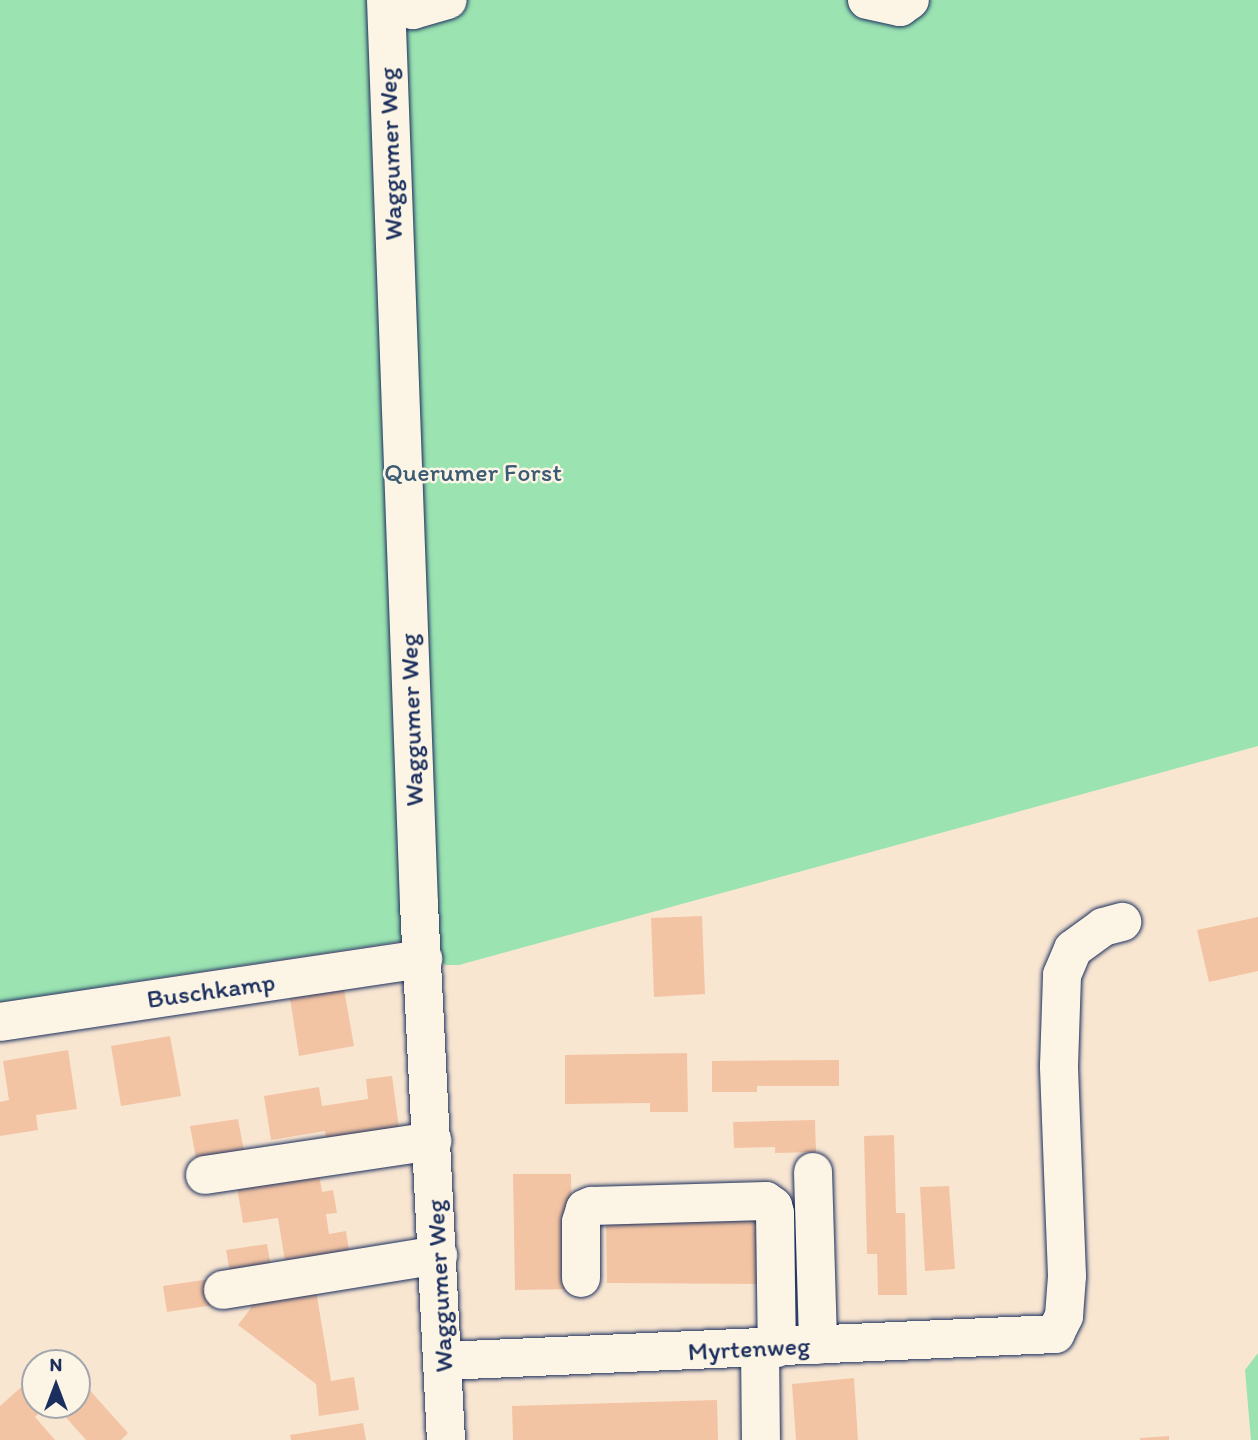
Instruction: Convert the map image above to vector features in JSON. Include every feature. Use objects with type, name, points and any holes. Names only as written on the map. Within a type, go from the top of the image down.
[{"type":"street","name":"Waggumer Weg","points":[[386,0],[423,959],[446,1440]]},
{"type":"street","points":[[398,0],[413,10],[448,0]]},
{"type":"street","points":[[867,0],[900,7],[910,0]]},
{"type":"street","name":"Myrtenweg","points":[[444,1361],[1055,1334],[1064,1316],[1067,1276],[1059,1066],[1062,975],[1073,948],[1103,927],[1122,922]]},
{"type":"street","name":"Buschkamp","points":[[0,1022],[423,959]]},
{"type":"street","points":[[205,1175],[432,1141]]},
{"type":"street","points":[[814,1172],[818,1345]]},
{"type":"street","points":[[580,1278],[581,1222],[585,1209],[591,1206],[766,1201],[773,1206],[775,1213],[769,1348],[761,1440]]},
{"type":"street","points":[[223,1290],[438,1255]]},
{"type":"green space","name":"Querumer Forst","points":[[0,0],[1258,0],[1258,746],[459,965],[446,965],[404,941],[0,1002]]},
{"type":"green space","points":[[1258,1353],[1258,1440],[1251,1440],[1245,1370]]},
{"type":"building","points":[[702,916],[705,994],[654,997],[651,918]]},
{"type":"building","points":[[1258,917],[1258,971],[1209,982],[1197,930]]},
{"type":"building","points":[[344,989],[354,1046],[299,1056],[290,998]]},
{"type":"building","points":[[170,1036],[181,1096],[121,1106],[111,1046]]},
{"type":"building","points":[[68,1050],[77,1109],[36,1115],[38,1130],[0,1136],[0,1102],[9,1100],[3,1061]]},
{"type":"building","points":[[687,1053],[688,1112],[650,1112],[650,1103],[565,1104],[565,1055]]},
{"type":"building","points":[[839,1060],[839,1086],[757,1086],[757,1092],[712,1092],[712,1061]]},
{"type":"building","points":[[392,1076],[399,1128],[326,1138],[325,1131],[271,1140],[264,1096],[319,1087],[322,1106],[368,1099],[366,1079]]},
{"type":"building","points":[[238,1119],[244,1151],[196,1158],[190,1126]]},
{"type":"building","points":[[815,1120],[816,1152],[775,1153],[775,1147],[734,1148],[733,1122]]},
{"type":"building","points":[[894,1135],[896,1213],[905,1213],[907,1295],[878,1295],[877,1254],[867,1254],[864,1136]]},
{"type":"building","points":[[319,1174],[322,1192],[333,1190],[337,1213],[326,1214],[329,1234],[346,1231],[350,1257],[286,1267],[278,1218],[243,1223],[237,1187]]},
{"type":"building","points":[[513,1174],[571,1174],[573,1289],[515,1290]]},
{"type":"building","points":[[949,1186],[955,1269],[925,1271],[920,1187]]},
{"type":"building","points":[[606,1218],[772,1218],[773,1284],[607,1283]]},
{"type":"building","points":[[267,1244],[273,1278],[232,1284],[226,1250]]},
{"type":"building","points":[[210,1279],[214,1305],[167,1312],[163,1286]]},
{"type":"building","points":[[248,1290],[316,1290],[331,1381],[354,1377],[359,1410],[319,1416],[316,1384],[238,1325],[251,1308]]},
{"type":"building","points":[[854,1378],[858,1440],[796,1440],[792,1384]]},
{"type":"building","points":[[21,1387],[21,1419],[37,1419],[55,1440],[0,1440],[0,1406]]},
{"type":"building","points":[[91,1392],[128,1433],[121,1440],[86,1440],[67,1419],[91,1419]]},
{"type":"building","points":[[717,1400],[718,1440],[513,1440],[512,1406]]},
{"type":"building","points":[[363,1423],[366,1440],[291,1440],[290,1435]]},
{"type":"building","points":[[1169,1436],[1169,1440],[1140,1440],[1140,1438]]}]
